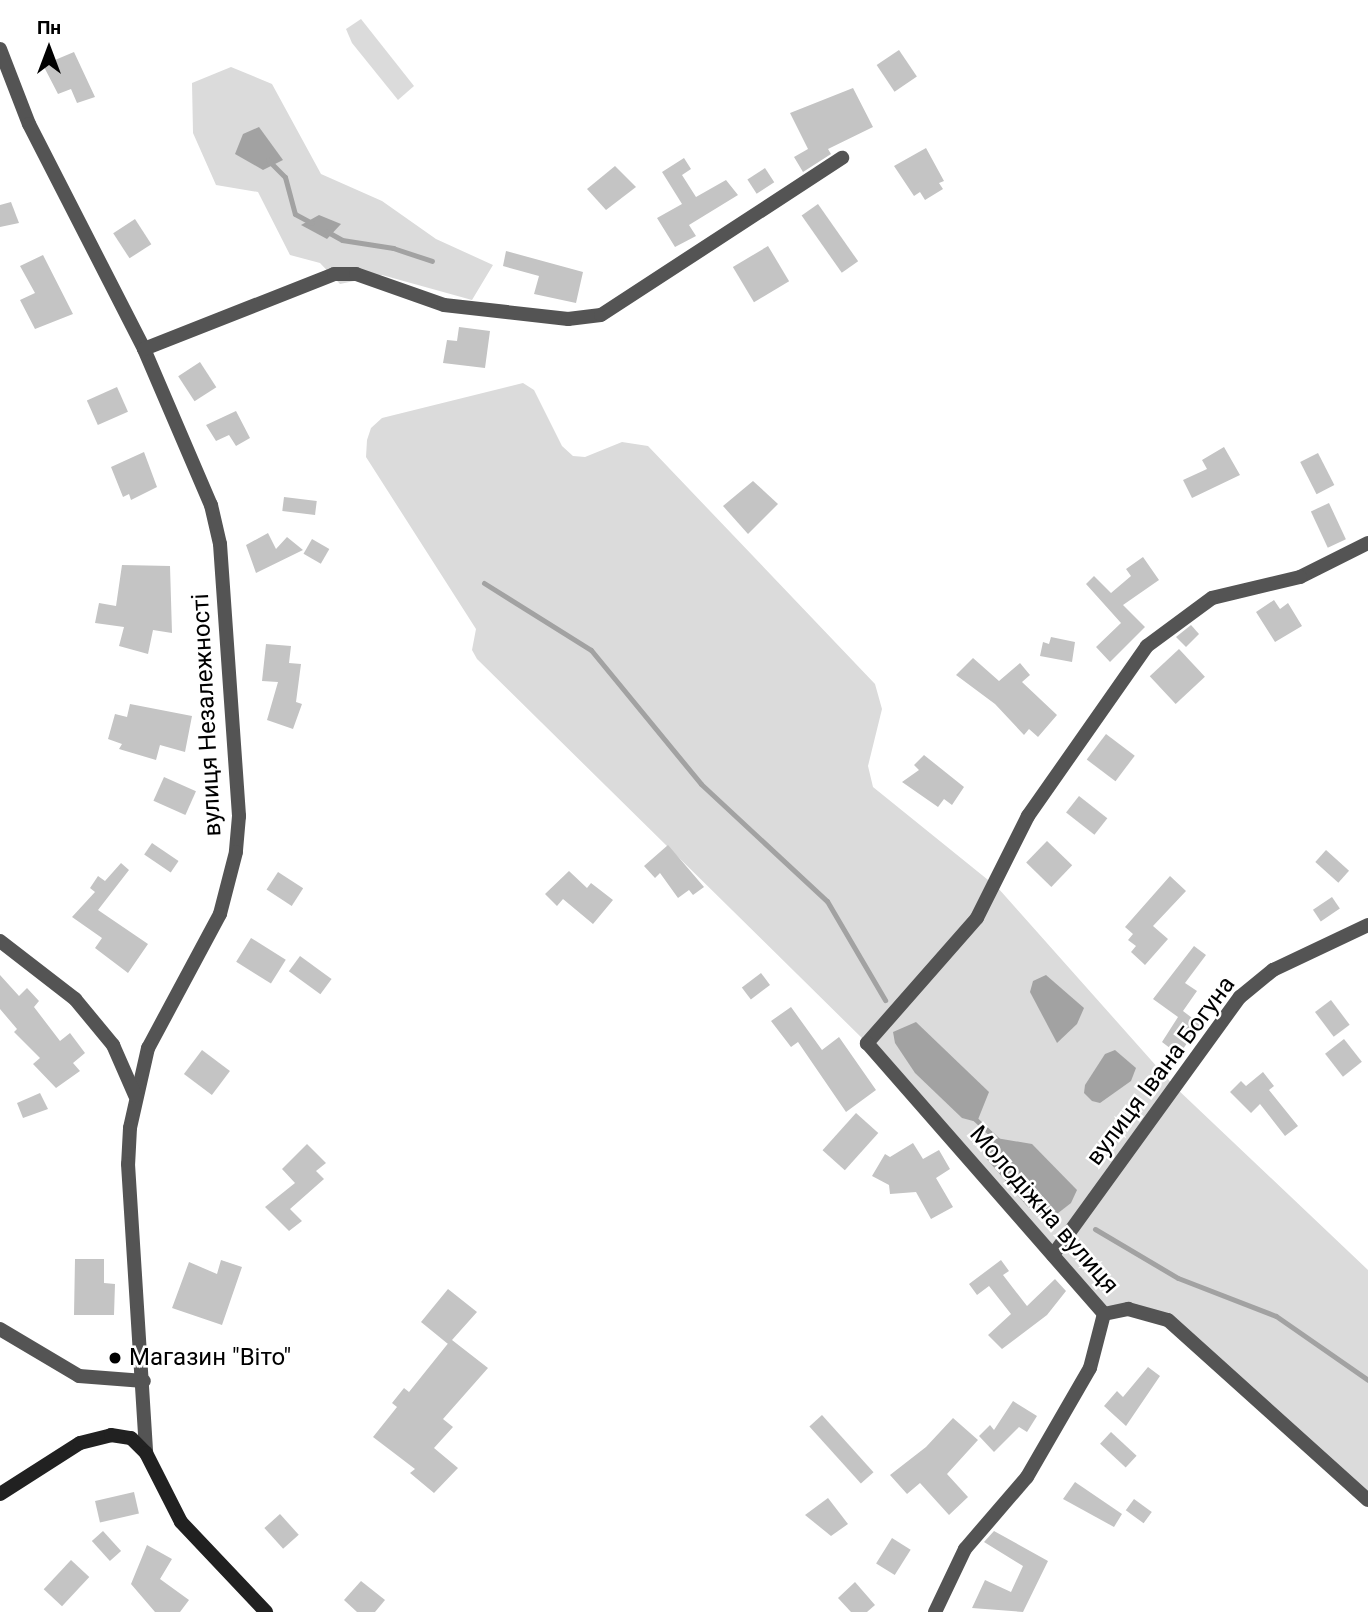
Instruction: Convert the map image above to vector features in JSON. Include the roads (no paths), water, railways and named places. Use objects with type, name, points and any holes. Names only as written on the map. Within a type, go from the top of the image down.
[{"type":"street","name":"вулиця Незалежності","points":[[0,49],[29,124],[145,349],[211,505],[220,544],[239,816],[236,852],[220,914],[148,1048],[135,1095],[128,1164],[144,1381],[146,1452],[180,1522],[266,1612]]},
{"type":"street","points":[[145,349],[334,274],[356,274],[444,305],[568,319],[601,315],[842,158]]},
{"type":"street","name":"Молодіжна вулиця","points":[[1368,543],[1300,577],[1212,598],[1147,646],[1028,816],[977,918],[867,1043],[1104,1314],[1128,1309],[1168,1320],[1368,1500]]},
{"type":"street","name":"вулиця Івана Богуна","points":[[1053,1255],[1240,997],[1273,971],[1368,925]]},
{"type":"street","points":[[0,942],[75,999],[113,1045],[135,1095]]},
{"type":"street","points":[[936,1612],[965,1549],[1027,1477],[1090,1368],[1104,1314]]},
{"type":"street","points":[[0,1329],[79,1376],[144,1381]]},
{"type":"street","points":[[0,1494],[90,1440],[111,1435],[131,1438],[146,1452]]},
{"type":"waterway","points":[[268,160],[285,177],[295,214],[312,223]]},
{"type":"waterway","points":[[326,231],[342,240],[393,248],[432,261]]},
{"type":"waterway","points":[[484,583],[591,650],[701,784],[827,901],[885,1000]]},
{"type":"waterway","points":[[974,1118],[1000,1142]]},
{"type":"waterway","points":[[1095,1229],[1178,1278],[1276,1316],[1368,1380]]},
{"type":"place","name":"Магазин \"Віто\"","points":[[115,1358]]}]
